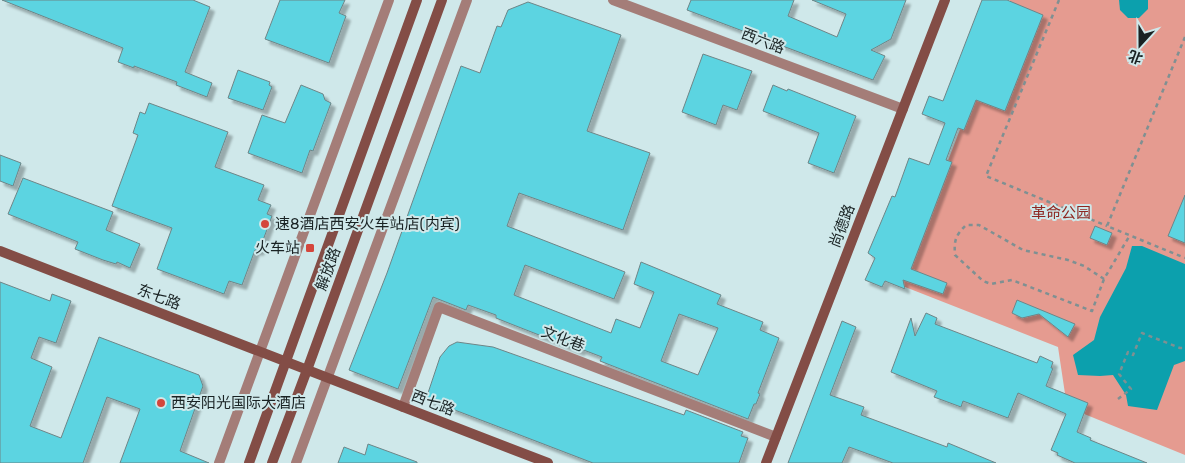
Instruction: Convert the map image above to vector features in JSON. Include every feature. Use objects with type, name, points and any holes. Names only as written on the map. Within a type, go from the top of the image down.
[{"type":"street","points":[[219,463],[389,0]]},
{"type":"street","name":"解放路","points":[[249,463],[417,0]]},
{"type":"street","name":"解放路","points":[[272,463],[442,0]]},
{"type":"street","points":[[296,463],[467,0]]},
{"type":"street","name":"西六路","points":[[613,0],[903,109]]},
{"type":"street","name":"尚德路","points":[[766,463],[945,0]]},
{"type":"street","name":"东七路","points":[[0,250],[307,370]]},
{"type":"street","name":"文化巷","points":[[403,407],[439,307],[776,437]]},
{"type":"street","name":"西七路","points":[[307,370],[548,463]]},
{"type":"path","points":[[1059,0],[986,176],[1185,258]]},
{"type":"path","points":[[1108,226],[1185,37]]},
{"type":"path","points":[[1104,279],[1084,266],[1068,260],[1023,250],[979,225],[966,225],[959,232],[954,243],[955,255],[983,281],[991,284],[1012,280],[1092,311],[1104,279],[1130,236]]},
{"type":"path","points":[[1118,398],[1131,388],[1119,374],[1128,352],[1133,355],[1142,333],[1180,348],[1185,348]]},
{"type":"green space","name":"革命公园","points":[[1010,0],[1185,0],[1185,455],[1067,407],[1058,347],[900,285]]},
{"type":"water","points":[[1119,0],[1148,0],[1148,9],[1139,18],[1128,18],[1120,10]]},
{"type":"water","points":[[1132,246],[1142,246],[1185,264],[1185,361],[1174,365],[1157,410],[1128,406],[1126,395],[1113,375],[1078,375],[1073,355],[1094,340],[1100,317],[1126,268]]},
{"type":"building","points":[[2,0],[193,0],[210,7],[185,72],[212,83],[207,97],[176,85],[177,82],[118,62],[123,48]]},
{"type":"building","points":[[280,0],[345,0],[339,13],[346,16],[329,63],[265,39]]},
{"type":"building","points":[[691,0],[794,0],[788,16],[837,37],[846,14],[812,0],[906,0],[891,39],[871,50],[885,56],[873,80],[687,10]]},
{"type":"building","points":[[982,0],[1007,0],[1043,15],[1005,111],[976,100],[964,130],[958,128],[946,160],[952,162],[911,269],[947,283],[943,294],[903,280],[905,289],[885,281],[882,287],[865,280],[875,258],[868,253],[892,196],[895,197],[909,158],[929,165],[945,123],[922,114],[929,96],[943,101]]},
{"type":"building","points":[[528,2],[621,35],[587,131],[650,153],[623,230],[519,193],[507,226],[625,272],[614,299],[525,265],[514,295],[611,333],[616,319],[640,328],[654,292],[634,284],[641,262],[721,295],[717,304],[763,322],[760,330],[779,338],[758,393],[760,394],[748,419],[600,361],[602,357],[581,349],[580,351],[511,324],[496,318],[496,315],[468,305],[466,310],[433,297],[398,389],[349,370],[387,273],[461,66],[480,73],[497,26],[501,27],[508,10]],"holes":[[[679,314],[718,328],[698,375],[661,361]]]},
{"type":"building","points":[[703,54],[752,71],[737,110],[723,105],[716,125],[682,112]]},
{"type":"building","points":[[238,70],[270,82],[269,85],[272,87],[263,110],[228,98]]},
{"type":"building","points":[[301,85],[323,94],[325,100],[331,103],[313,151],[310,150],[302,173],[248,153],[262,115],[285,123]]},
{"type":"building","points":[[773,85],[787,91],[788,89],[856,116],[834,173],[808,163],[819,133],[763,111]]},
{"type":"building","points":[[149,103],[228,132],[215,167],[264,185],[258,200],[271,205],[267,214],[272,216],[259,251],[255,250],[242,285],[229,281],[224,294],[157,269],[172,228],[112,206],[138,135],[133,133],[140,112],[145,114]]},
{"type":"building","points":[[0,155],[21,163],[13,186],[0,181]]},
{"type":"building","points":[[23,178],[113,212],[106,230],[140,244],[130,268],[75,249],[78,242],[8,214]]},
{"type":"building","points":[[1185,195],[1185,243],[1168,236]]},
{"type":"building","points":[[1095,226],[1112,233],[1107,245],[1090,238]]},
{"type":"building","points":[[0,282],[50,301],[52,294],[71,301],[56,343],[39,337],[31,358],[52,367],[30,426],[61,438],[99,337],[199,375],[203,386],[180,451],[209,463],[120,463],[140,409],[107,397],[83,463],[0,463]]},
{"type":"building","points":[[1017,300],[1075,324],[1068,337],[1039,314],[1022,318],[1012,313]]},
{"type":"building","points":[[926,313],[937,318],[935,324],[1037,363],[1040,356],[1053,362],[1051,368],[1053,368],[1046,386],[1088,403],[1077,432],[1091,438],[1090,440],[1147,463],[1075,463],[1057,455],[1058,453],[1051,450],[1066,414],[1064,413],[1018,393],[1008,418],[963,401],[961,407],[934,397],[937,391],[891,372],[911,318],[915,336]]},
{"type":"building","points":[[842,321],[856,327],[830,395],[864,407],[861,415],[947,447],[948,443],[996,463],[893,463],[849,447],[842,463],[788,463]]},
{"type":"building","points":[[457,342],[493,347],[684,415],[686,410],[743,432],[741,436],[748,438],[739,463],[593,463],[426,399],[440,357],[449,346]]},
{"type":"building","points":[[368,444],[417,463],[338,463],[344,447],[365,455]]},
{"type":"place","name":"速8酒店西安火车站店(内宾)","points":[[265,224]]},
{"type":"place","name":"火车站","points":[[310,248]]},
{"type":"place","name":"西安阳光国际大酒店","points":[[161,403]]}]
